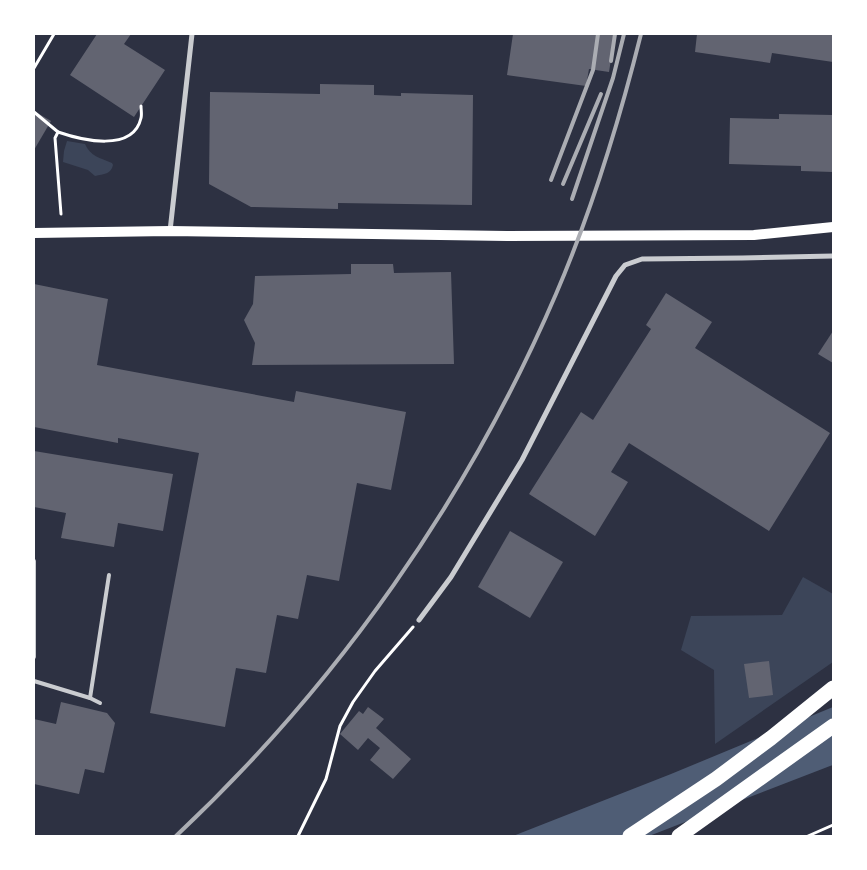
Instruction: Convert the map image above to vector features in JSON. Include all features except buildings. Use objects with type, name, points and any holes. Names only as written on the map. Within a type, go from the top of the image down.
[{"type":"highway","points":[[630,836],[716,779],[833,688]]},
{"type":"highway","points":[[680,836],[833,726]]},
{"type":"main road","points":[[34,233],[170,231],[507,236],[754,235],[833,227]]},
{"type":"street","points":[[170,231],[192,34]]},
{"type":"street","points":[[419,620],[451,577],[522,460],[616,276],[625,265],[642,259],[833,256]]},
{"type":"lane","points":[[34,561],[34,657]]},
{"type":"lane","points":[[90,698],[109,575]]},
{"type":"lane","points":[[34,681],[90,698],[100,703]]},
{"type":"path","points":[[34,68],[54,34]]},
{"type":"path","points":[[34,112],[59,132],[86,140],[109,141],[123,139],[134,131],[141,118],[141,106]]},
{"type":"path","points":[[59,132],[55,138],[61,214]]},
{"type":"path","points":[[298,836],[326,779],[340,726],[353,702],[375,671],[419,620]]},
{"type":"path","points":[[808,836],[833,825]]},
{"type":"shaded area","points":[[67,141],[85,144],[93,154],[112,163],[111,170],[95,176],[88,170],[63,162]]},
{"type":"shaded area","points":[[803,577],[833,594],[833,662],[715,744],[714,670],[681,650],[691,616],[782,615]]},
{"type":"shaded area","points":[[833,707],[833,765],[649,836],[513,836],[671,774]]},
{"type":"railway","points":[[551,180],[593,70],[598,34]]},
{"type":"railway","points":[[611,61],[615,34]]},
{"type":"railway","points":[[572,199],[613,78],[624,34]]},
{"type":"railway","points":[[176,836],[235,777],[291,716],[344,652],[394,585],[440,516],[482,444],[521,370],[569,262],[604,166],[641,34]]},
{"type":"railway","points":[[563,184],[601,94]]}]
